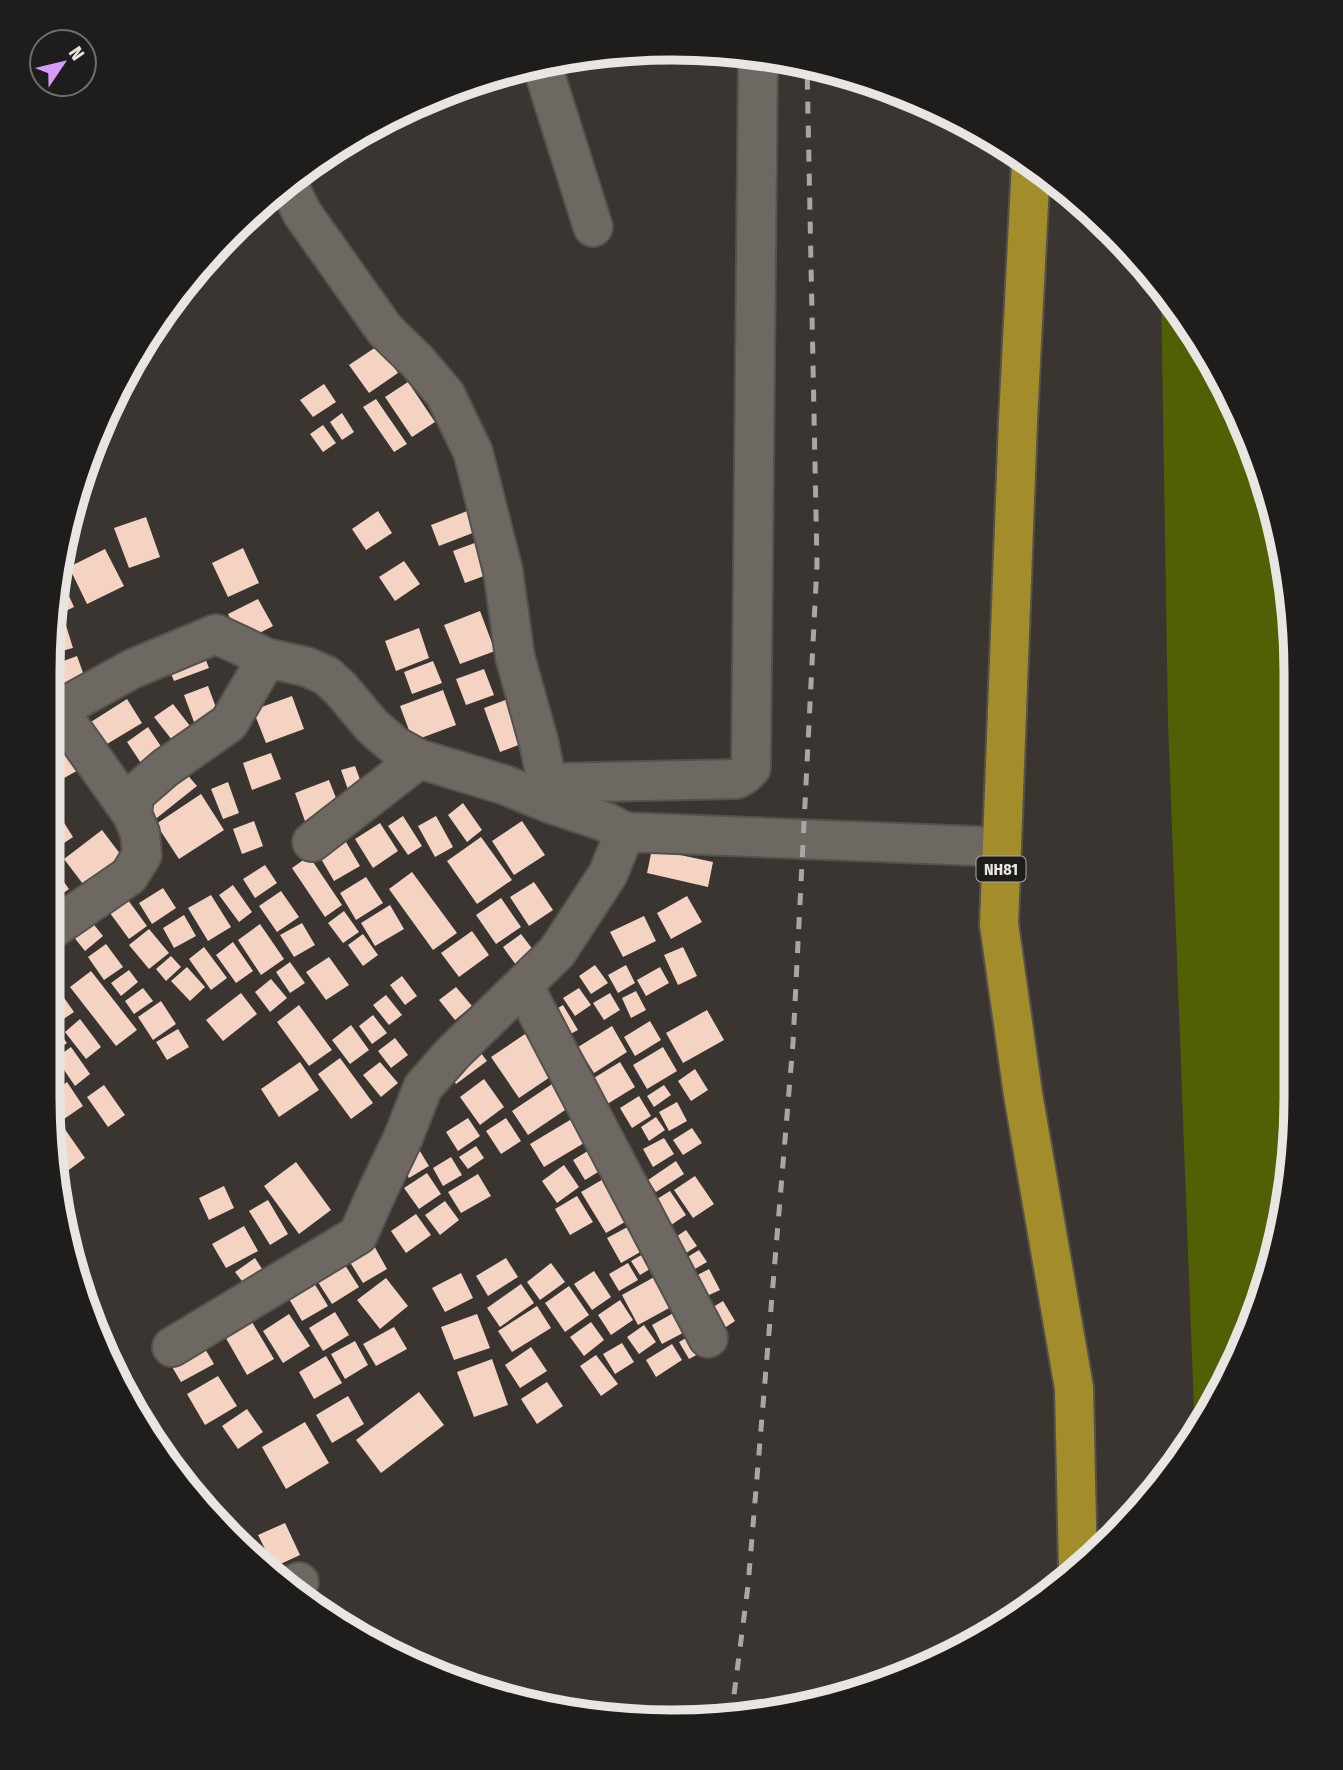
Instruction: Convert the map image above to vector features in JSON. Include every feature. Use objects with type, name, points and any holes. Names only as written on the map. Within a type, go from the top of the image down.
[{"type":"highway","name":"NH81","points":[[1030,176],[999,924],[1023,1094],[1074,1388],[1078,1556]]},
{"type":"street","points":[[60,707],[132,669],[216,634],[267,658],[307,667],[327,676],[372,726],[419,759],[505,785],[548,793],[737,779],[745,774],[751,768],[758,66]]},
{"type":"street","points":[[544,73],[593,227]]},
{"type":"street","points":[[292,192],[302,213],[385,330],[417,361],[445,394],[473,453],[503,571],[514,657],[539,743],[548,793]]},
{"type":"street","points":[[132,814],[134,795],[165,768],[229,723],[267,658]]},
{"type":"street","points":[[60,720],[132,814],[140,833],[142,855],[129,876],[60,924]]},
{"type":"street","points":[[312,842],[419,759]]},
{"type":"street","points":[[548,793],[625,832],[1002,847]]},
{"type":"street","points":[[172,1347],[358,1235],[403,1138],[423,1087],[453,1053],[557,952],[608,874],[625,832]]},
{"type":"street","points":[[523,985],[709,1338]]},
{"type":"shaded area","points":[[1161,305],[1202,366],[1237,437],[1251,475],[1272,552],[1284,672],[1284,1098],[1278,1178],[1263,1257],[1251,1295],[1237,1333],[1194,1417],[1168,722]]},
{"type":"building","points":[[379,345],[398,373],[369,393],[349,365]]},
{"type":"building","points":[[408,382],[435,422],[412,437],[385,397]]},
{"type":"building","points":[[324,384],[336,402],[313,417],[300,400]]},
{"type":"building","points":[[376,399],[407,444],[394,452],[363,407]]},
{"type":"building","points":[[342,413],[354,432],[342,440],[330,422]]},
{"type":"building","points":[[323,425],[336,443],[323,452],[310,434]]},
{"type":"building","points":[[475,508],[483,529],[439,546],[431,525]]},
{"type":"building","points":[[378,511],[392,533],[366,550],[352,529]]},
{"type":"building","points":[[146,517],[160,557],[129,568],[114,528]]},
{"type":"building","points":[[480,541],[492,573],[465,583],[453,551]]},
{"type":"building","points":[[243,548],[259,583],[228,597],[212,563]]},
{"type":"building","points":[[105,549],[124,586],[87,604],[69,567]]},
{"type":"building","points":[[404,561],[420,584],[395,601],[379,577]]},
{"type":"building","points":[[66,588],[74,607],[63,612]]},
{"type":"building","points":[[258,599],[273,626],[242,642],[228,614]]},
{"type":"building","points":[[480,611],[495,651],[460,664],[444,625]]},
{"type":"building","points":[[65,622],[73,648],[61,651],[61,631],[62,623]]},
{"type":"building","points":[[419,628],[429,658],[396,671],[385,641]]},
{"type":"building","points":[[200,645],[209,668],[174,681],[165,659]]},
{"type":"building","points":[[77,656],[86,681],[60,689],[60,662]]},
{"type":"building","points":[[433,661],[442,683],[412,694],[404,672]]},
{"type":"building","points":[[484,669],[494,695],[466,705],[456,679]]},
{"type":"building","points":[[208,686],[218,713],[194,722],[184,695]]},
{"type":"building","points":[[443,690],[456,725],[413,741],[400,706]]},
{"type":"building","points":[[292,696],[304,729],[266,743],[253,710]]},
{"type":"building","points":[[513,697],[529,741],[500,752],[484,708]]},
{"type":"building","points":[[127,699],[142,723],[97,750],[83,727]]},
{"type":"building","points":[[173,704],[190,726],[172,740],[154,717]]},
{"type":"building","points":[[148,727],[164,751],[143,766],[127,742]]},
{"type":"building","points":[[71,748],[82,768],[60,780],[60,755]]},
{"type":"building","points":[[271,753],[281,779],[252,790],[243,763]]},
{"type":"building","points":[[355,766],[365,793],[351,798],[341,770]]},
{"type":"building","points":[[185,772],[197,786],[153,821],[142,806]]},
{"type":"building","points":[[329,780],[341,811],[306,824],[295,793]]},
{"type":"building","points":[[228,782],[239,813],[223,819],[211,789]]},
{"type":"building","points":[[201,794],[224,830],[179,859],[156,824]]},
{"type":"building","points":[[463,803],[482,830],[467,842],[448,815]]},
{"type":"building","points":[[60,816],[73,837],[60,846]]},
{"type":"building","points":[[403,816],[422,846],[408,855],[388,826]]},
{"type":"building","points":[[436,816],[453,847],[435,857],[418,826]]},
{"type":"building","points":[[254,821],[263,846],[242,854],[233,829]]},
{"type":"building","points":[[522,821],[545,855],[514,875],[492,841]]},
{"type":"building","points":[[380,823],[398,851],[373,868],[355,839]]},
{"type":"building","points":[[102,830],[124,859],[86,888],[64,859]]},
{"type":"building","points":[[481,837],[512,880],[477,904],[447,861]]},
{"type":"building","points":[[346,842],[360,866],[334,881],[320,857]]},
{"type":"building","points":[[652,849],[713,862],[708,887],[647,873]]},
{"type":"building","points":[[309,856],[342,905],[325,917],[292,868]]},
{"type":"building","points":[[265,865],[277,883],[255,898],[243,879]]},
{"type":"building","points":[[412,872],[457,933],[433,950],[389,889]]},
{"type":"building","points":[[60,877],[69,889],[60,895]]},
{"type":"building","points":[[366,877],[383,903],[356,920],[340,893]]},
{"type":"building","points":[[534,882],[553,910],[529,926],[510,897]]},
{"type":"building","points":[[233,885],[252,912],[239,922],[219,895]]},
{"type":"building","points":[[163,888],[176,908],[152,924],[139,903]]},
{"type":"building","points":[[281,891],[299,917],[277,932],[259,906]]},
{"type":"building","points":[[211,895],[231,927],[208,941],[188,908]]},
{"type":"building","points":[[687,896],[702,922],[671,939],[657,913]]},
{"type":"building","points":[[501,898],[521,927],[496,944],[476,915]]},
{"type":"building","points":[[128,900],[147,926],[129,939],[110,913]]},
{"type":"building","points":[[390,905],[404,929],[375,946],[361,923]]},
{"type":"building","points":[[344,911],[359,932],[343,943],[328,923]]},
{"type":"building","points":[[184,915],[196,936],[174,948],[163,928]]},
{"type":"building","points":[[644,916],[656,941],[623,957],[610,932]]},
{"type":"building","points":[[91,921],[103,936],[85,951],[73,936]]},
{"type":"building","points":[[302,923],[315,945],[294,957],[280,935]]},
{"type":"building","points":[[260,924],[284,959],[261,975],[238,940]]},
{"type":"building","points":[[149,929],[169,953],[149,969],[129,945]]},
{"type":"building","points":[[472,931],[489,955],[459,977],[441,953]]},
{"type":"building","points":[[363,934],[378,955],[363,966],[348,945]]},
{"type":"building","points":[[521,934],[537,955],[519,969],[503,947]]},
{"type":"building","points":[[233,942],[253,971],[236,983],[216,955]]},
{"type":"building","points":[[106,944],[123,967],[104,980],[88,957]]},
{"type":"building","points":[[204,947],[227,978],[211,990],[189,959]]},
{"type":"building","points":[[683,947],[697,976],[678,985],[664,955]]},
{"type":"building","points":[[171,956],[181,967],[166,981],[156,969]]},
{"type":"building","points":[[329,957],[349,985],[326,1000],[306,972]]},
{"type":"building","points":[[290,962],[305,983],[290,993],[276,972]]},
{"type":"building","points":[[595,965],[608,983],[591,994],[579,976]]},
{"type":"building","points":[[626,965],[635,983],[618,993],[608,975]]},
{"type":"building","points":[[187,967],[205,987],[190,1001],[171,981]]},
{"type":"building","points":[[660,967],[669,983],[646,996],[637,980]]},
{"type":"building","points":[[129,970],[138,982],[121,996],[111,983]]},
{"type":"building","points":[[91,971],[137,1030],[116,1046],[70,987]]},
{"type":"building","points":[[402,976],[417,996],[405,1005],[390,985]]},
{"type":"building","points":[[271,979],[287,998],[270,1012],[255,992]]},
{"type":"building","points":[[456,987],[472,1006],[455,1020],[439,1000]]},
{"type":"building","points":[[143,988],[153,1001],[134,1014],[125,1001]]},
{"type":"building","points":[[579,988],[591,1005],[575,1016],[563,998]]},
{"type":"building","points":[[636,991],[646,1010],[631,1018],[622,998]]},
{"type":"building","points":[[60,992],[74,1012],[60,1021]]},
{"type":"building","points":[[241,993],[257,1014],[223,1041],[206,1020]]},
{"type":"building","points":[[610,993],[620,1010],[604,1020],[593,1003]]},
{"type":"building","points":[[386,995],[402,1015],[389,1025],[373,1005]]},
{"type":"building","points":[[161,1001],[176,1024],[153,1040],[138,1017]]},
{"type":"building","points":[[299,1005],[332,1050],[309,1066],[277,1022]]},
{"type":"building","points":[[563,1005],[578,1030],[563,1038],[548,1014]]},
{"type":"building","points":[[707,1010],[724,1040],[683,1063],[666,1033]]},
{"type":"building","points":[[373,1015],[387,1033],[372,1044],[359,1026]]},
{"type":"building","points":[[80,1019],[101,1047],[86,1059],[65,1032]]},
{"type":"building","points":[[650,1021],[661,1040],[635,1056],[624,1037]]},
{"type":"building","points":[[351,1025],[369,1050],[350,1064],[332,1040]]},
{"type":"building","points":[[612,1026],[627,1052],[594,1073],[578,1047]]},
{"type":"building","points":[[178,1029],[189,1047],[167,1060],[156,1042]]},
{"type":"building","points":[[531,1030],[559,1071],[519,1098],[491,1057]]},
{"type":"building","points":[[60,1034],[67,1043],[60,1048]]},
{"type":"building","points":[[395,1038],[408,1055],[391,1068],[378,1051]]},
{"type":"building","points":[[71,1047],[90,1074],[75,1086],[60,1064],[60,1055]]},
{"type":"building","points":[[663,1047],[677,1071],[647,1089],[633,1065]]},
{"type":"building","points":[[477,1048],[487,1061],[456,1084],[446,1071]]},
{"type":"building","points":[[340,1058],[373,1103],[351,1119],[318,1074]]},
{"type":"building","points":[[300,1062],[319,1090],[279,1117],[261,1089]]},
{"type":"building","points":[[380,1062],[398,1083],[381,1097],[363,1075]]},
{"type":"building","points":[[620,1062],[635,1087],[604,1106],[589,1081]]},
{"type":"building","points":[[695,1069],[708,1090],[691,1101],[678,1081]]},
{"type":"building","points":[[561,1078],[577,1102],[528,1135],[512,1111]]},
{"type":"building","points":[[484,1079],[504,1107],[480,1125],[460,1097]]},
{"type":"building","points":[[67,1082],[83,1106],[64,1119],[60,1114],[60,1087]]},
{"type":"building","points":[[104,1085],[125,1115],[108,1127],[87,1097]]},
{"type":"building","points":[[664,1085],[671,1095],[654,1107],[647,1096]]},
{"type":"building","points":[[639,1096],[651,1116],[632,1128],[620,1108]]},
{"type":"building","points":[[677,1102],[687,1121],[669,1131],[659,1112]]},
{"type":"building","points":[[580,1114],[594,1137],[544,1167],[530,1144]]},
{"type":"building","points":[[656,1117],[665,1130],[649,1141],[641,1127]]},
{"type":"building","points":[[468,1118],[480,1136],[458,1151],[446,1132]]},
{"type":"building","points":[[506,1118],[521,1141],[501,1154],[486,1131]]},
{"type":"building","points":[[61,1126],[85,1158],[65,1173],[61,1139]]},
{"type":"building","points":[[692,1128],[702,1143],[683,1155],[673,1140]]},
{"type":"building","points":[[664,1138],[674,1154],[653,1167],[643,1149]]},
{"type":"building","points":[[476,1146],[484,1158],[468,1169],[459,1157]]},
{"type":"building","points":[[596,1146],[608,1166],[585,1180],[573,1160]]},
{"type":"building","points":[[418,1148],[429,1166],[409,1178],[398,1160]]},
{"type":"building","points":[[451,1157],[462,1175],[443,1186],[433,1168]]},
{"type":"building","points":[[676,1161],[684,1174],[656,1192],[648,1180]]},
{"type":"building","points":[[296,1162],[331,1210],[299,1234],[264,1186]]},
{"type":"building","points":[[564,1165],[579,1187],[557,1203],[542,1181]]},
{"type":"building","points":[[427,1173],[441,1194],[419,1209],[404,1188]]},
{"type":"building","points":[[478,1174],[491,1196],[461,1213],[448,1192]]},
{"type":"building","points":[[612,1174],[637,1215],[606,1233],[581,1192]]},
{"type":"building","points":[[695,1176],[714,1204],[693,1218],[674,1190]]},
{"type":"building","points":[[224,1186],[234,1208],[209,1220],[199,1198]]},
{"type":"building","points":[[670,1191],[686,1215],[665,1229],[649,1204]]},
{"type":"building","points":[[577,1196],[593,1222],[570,1235],[555,1209]]},
{"type":"building","points":[[268,1200],[288,1234],[270,1245],[249,1211]]},
{"type":"building","points":[[445,1201],[459,1220],[440,1235],[425,1215]]},
{"type":"building","points":[[416,1214],[431,1235],[406,1253],[391,1231]]},
{"type":"building","points":[[635,1223],[649,1247],[621,1263],[607,1238]]},
{"type":"building","points":[[244,1226],[258,1251],[226,1268],[212,1244]]},
{"type":"building","points":[[686,1230],[697,1246],[680,1257],[670,1241]]},
{"type":"building","points":[[373,1244],[387,1269],[363,1283],[348,1259]]},
{"type":"building","points":[[652,1249],[660,1263],[640,1275],[631,1261]]},
{"type":"building","points":[[699,1250],[707,1262],[688,1273],[681,1261]]},
{"type":"building","points":[[255,1258],[264,1272],[245,1285],[235,1272]]},
{"type":"building","points":[[506,1258],[518,1277],[488,1296],[476,1276]]},
{"type":"building","points":[[343,1262],[359,1287],[332,1304],[316,1279]]},
{"type":"building","points":[[551,1263],[565,1282],[540,1300],[527,1282]]},
{"type":"building","points":[[628,1263],[638,1280],[619,1291],[609,1274]]},
{"type":"building","points":[[709,1269],[720,1290],[698,1300],[688,1280]]},
{"type":"building","points":[[594,1271],[611,1297],[592,1310],[574,1284]]},
{"type":"building","points":[[665,1271],[682,1301],[638,1325],[622,1295]]},
{"type":"building","points":[[461,1273],[473,1298],[445,1312],[432,1288]]},
{"type":"building","points":[[386,1278],[408,1306],[380,1329],[357,1300]]},
{"type":"building","points":[[314,1283],[328,1306],[302,1321],[288,1297]]},
{"type":"building","points":[[521,1284],[534,1303],[500,1327],[487,1308]]},
{"type":"building","points":[[569,1286],[589,1315],[565,1332],[545,1303]]},
{"type":"building","points":[[620,1300],[633,1320],[611,1335],[598,1315]]},
{"type":"building","points":[[723,1301],[735,1321],[720,1331],[708,1310]]},
{"type":"building","points":[[537,1306],[551,1328],[512,1352],[498,1331]]},
{"type":"building","points":[[686,1306],[696,1326],[662,1344],[652,1325]]},
{"type":"building","points":[[335,1312],[349,1335],[323,1351],[309,1328]]},
{"type":"building","points":[[289,1314],[310,1346],[283,1363],[263,1331]]},
{"type":"building","points":[[477,1314],[490,1348],[454,1360],[441,1327]]},
{"type":"building","points":[[249,1317],[274,1359],[247,1375],[223,1333]]},
{"type":"building","points":[[591,1322],[604,1340],[584,1356],[570,1337]]},
{"type":"building","points":[[644,1325],[656,1342],[639,1354],[627,1337]]},
{"type":"building","points":[[394,1327],[407,1349],[376,1366],[363,1344]]},
{"type":"building","points":[[698,1331],[708,1349],[689,1359],[679,1342]]},
{"type":"building","points":[[355,1341],[368,1365],[345,1379],[331,1354]]},
{"type":"building","points":[[201,1342],[214,1364],[181,1382],[168,1360]]},
{"type":"building","points":[[622,1343],[634,1362],[615,1374],[603,1354]]},
{"type":"building","points":[[672,1344],[682,1360],[656,1377],[646,1360]]},
{"type":"building","points":[[531,1347],[547,1371],[520,1388],[505,1365]]},
{"type":"building","points":[[596,1355],[618,1384],[601,1396],[580,1366]]},
{"type":"building","points":[[326,1356],[342,1383],[314,1399],[299,1372]]},
{"type":"building","points":[[492,1359],[508,1405],[474,1417],[457,1372]]},
{"type":"building","points":[[218,1376],[237,1406],[205,1425],[187,1394]]},
{"type":"building","points":[[547,1382],[563,1406],[537,1424],[521,1399]]},
{"type":"building","points":[[419,1392],[444,1425],[381,1473],[356,1440]]},
{"type":"building","points":[[348,1396],[364,1424],[332,1443],[316,1415]]},
{"type":"building","points":[[247,1409],[263,1432],[238,1449],[222,1426]]},
{"type":"building","points":[[305,1422],[329,1463],[286,1489],[262,1447]]},
{"type":"building","points":[[285,1523],[300,1555],[276,1566],[271,1562],[258,1535]]},
{"type":"railway","points":[[732,1707],[748,1586],[793,1043],[817,564],[807,75]]}]
